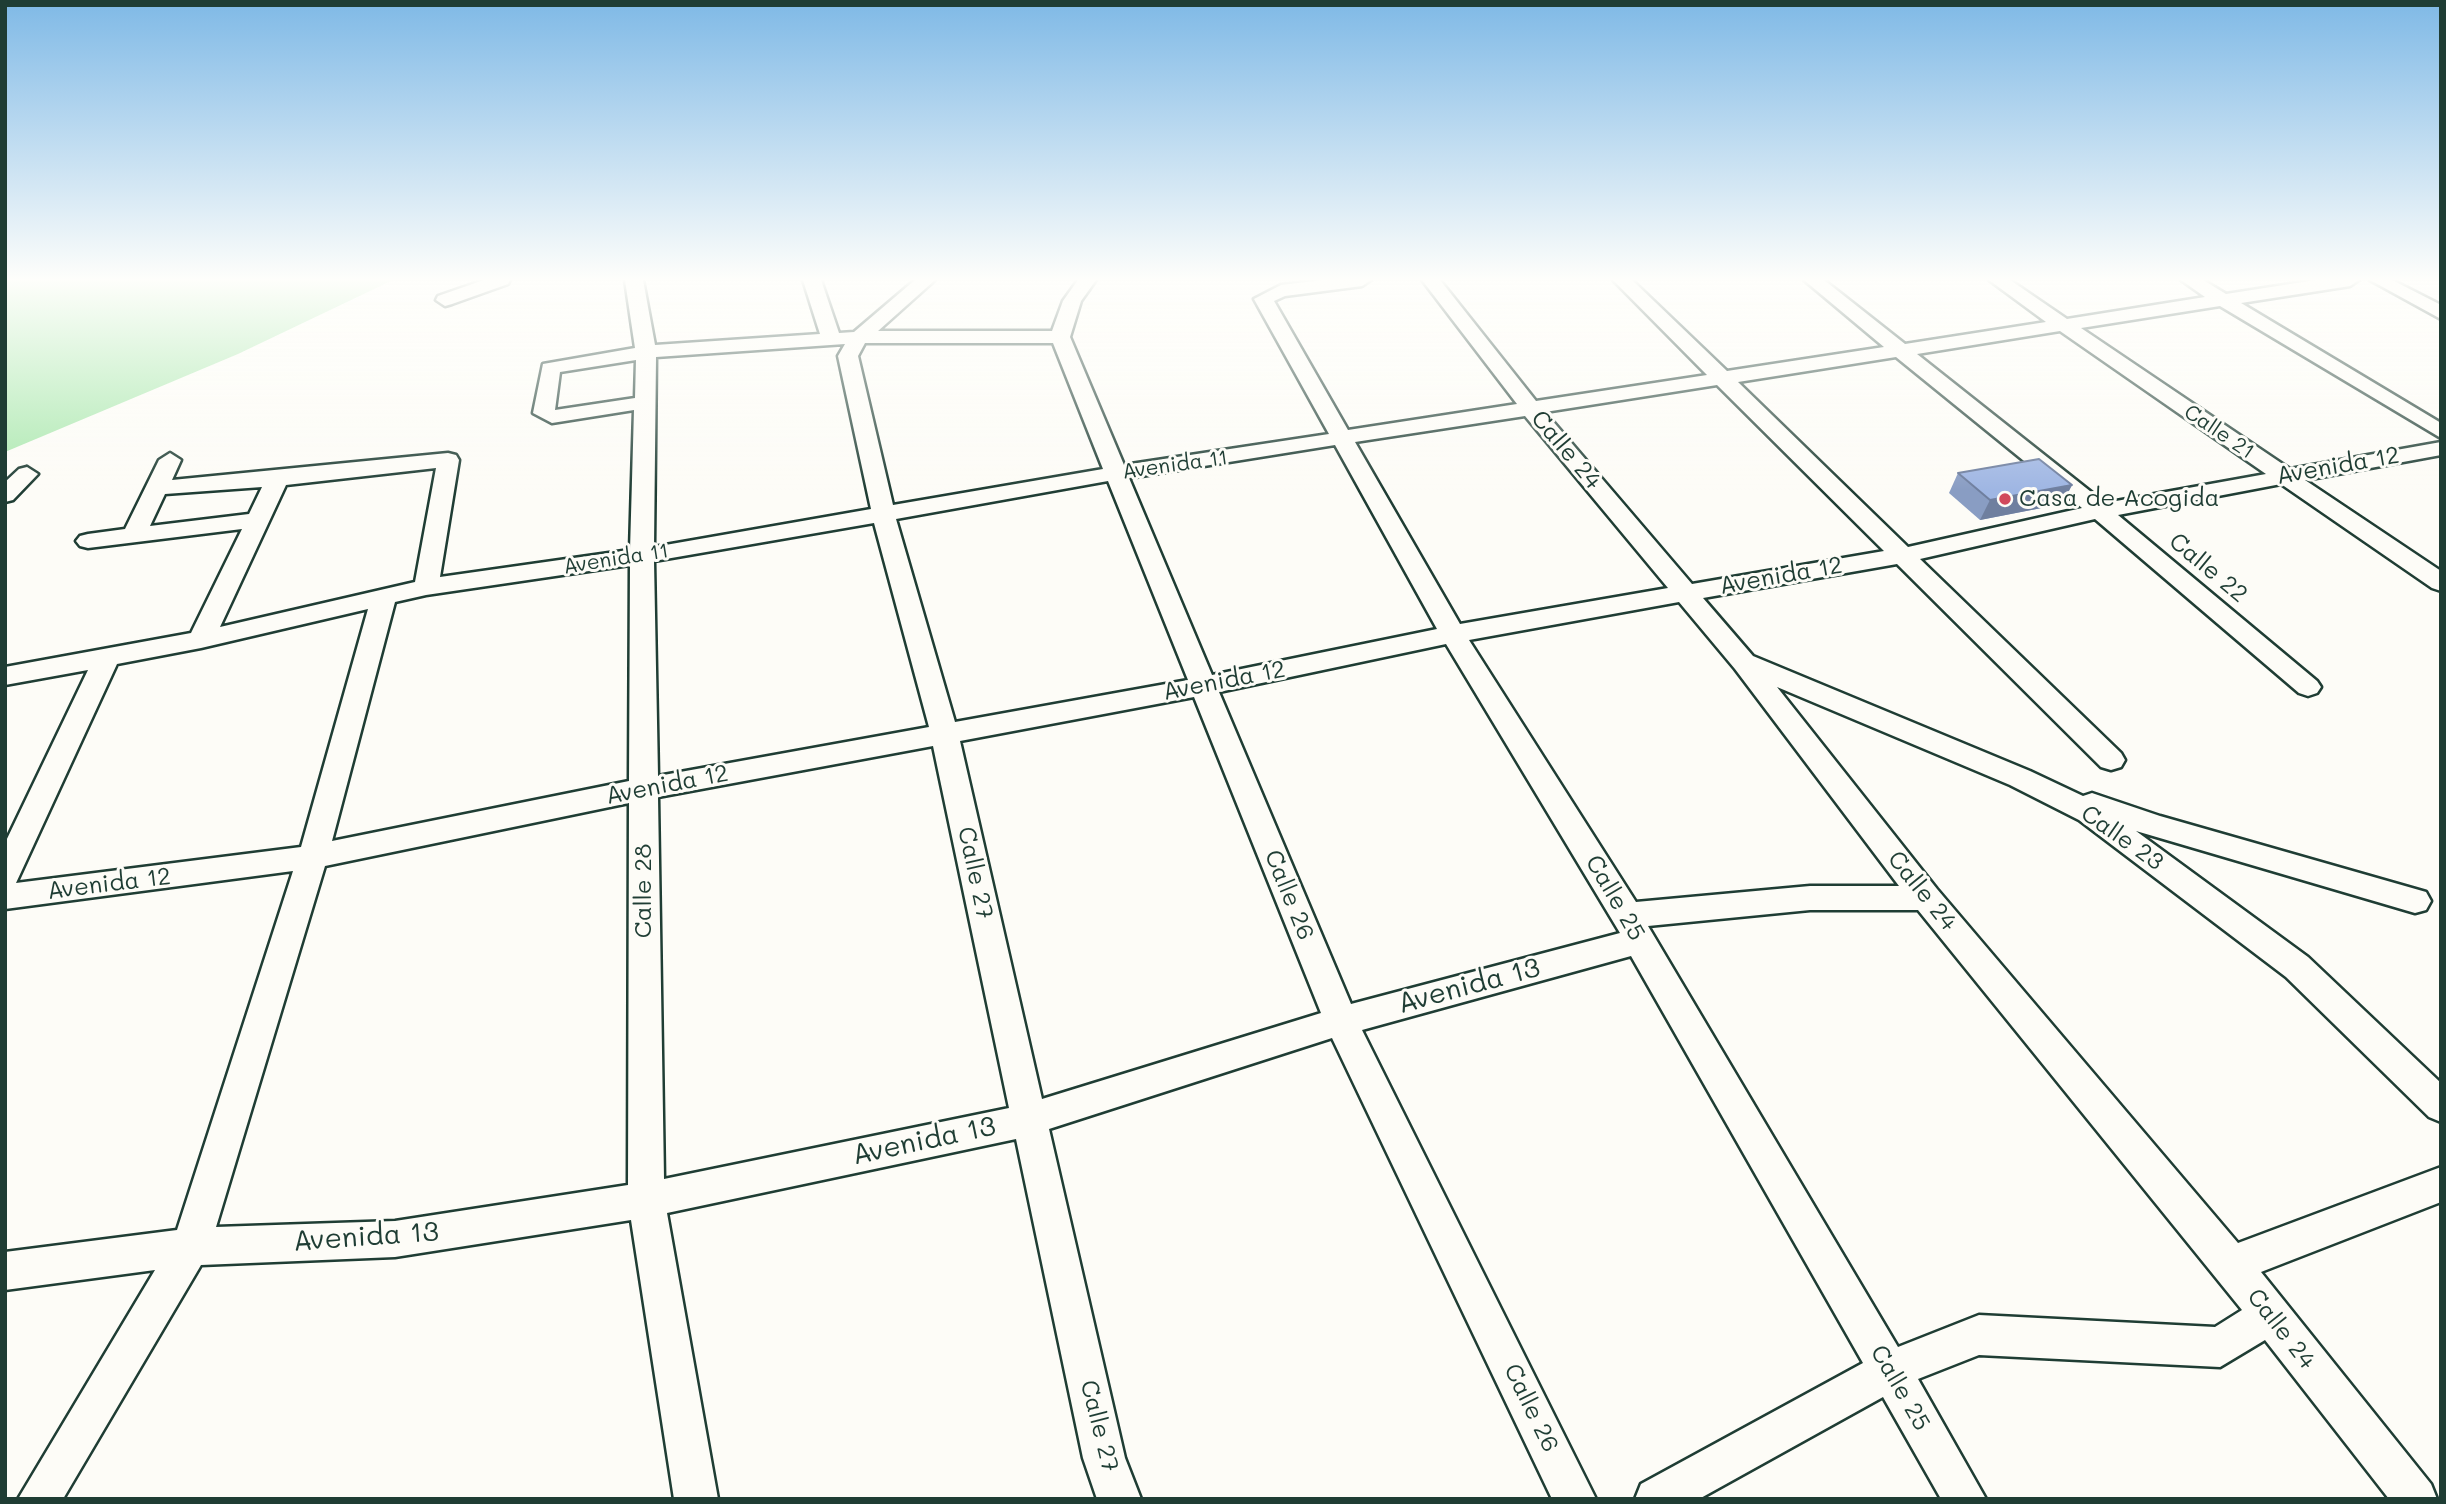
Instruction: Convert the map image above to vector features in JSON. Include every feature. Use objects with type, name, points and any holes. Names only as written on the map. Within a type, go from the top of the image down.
[{"type":"street","points":[[647,402],[547,417],[544,413],[547,374],[557,366],[672,350]]},
{"type":"street","name":"Calle 27","points":[[847,350],[884,516],[944,732],[1104,1458],[1119,1499]]},
{"type":"street","name":"Calle 26","points":[[1066,350],[1341,1021],[1575,1499]]},
{"type":"street","name":"Calle 25","points":[[1292,350],[1453,634],[1633,928],[1965,1499]]},
{"type":"street","name":"Calle 24","points":[[1485,350],[1531,409],[1744,663],[1926,898],[2231,1265],[2416,1499]]},
{"type":"street","points":[[1694,350],[2111,760]]},
{"type":"street","name":"Avenida 11","points":[[5,676],[201,640],[426,587],[642,556],[884,516],[1118,473],[1344,440],[1900,350]]},
{"type":"street","name":"Calle 22","points":[[1901,350],[2099,510],[2308,687]]},
{"type":"street","name":"Calle 21","points":[[2099,350],[2441,583]]},
{"type":"street","points":[[2306,350],[2441,432]]},
{"type":"street","name":"Calle 28","points":[[646,352],[642,556],[646,1200],[696,1499]]},
{"type":"street","name":"Avenida 12","points":[[5,897],[313,857],[644,789],[1203,686],[1453,634],[1904,555],[2099,510],[2441,448]]},
{"type":"street","points":[[134,535],[170,460]]},
{"type":"street","points":[[157,488],[277,479],[448,460],[426,587]]},
{"type":"street","points":[[5,495],[27,474]]},
{"type":"street","points":[[201,640],[277,479]]},
{"type":"street","points":[[88,541],[258,520]]},
{"type":"street","points":[[40,1499],[191,1247],[313,857],[384,596]]},
{"type":"street","points":[[5,876],[106,659]]},
{"type":"street","name":"Calle 23","points":[[1744,663],[2020,778],[2089,812],[2297,967],[2441,1106]]},
{"type":"street","points":[[2020,778],[2154,826],[2415,901]]},
{"type":"street","name":"Avenida 13","points":[[5,1271],[191,1247],[395,1239],[646,1200],[1028,1120],[1633,928],[1810,898],[1926,898]]},
{"type":"street","points":[[2231,1265],[2441,1184]]},
{"type":"street","points":[[1656,1499],[1890,1370],[1979,1335],[2220,1347],[2270,1314]]},
{"type":"green space","points":[[5,350],[246,350],[238,354],[5,452]]},
{"type":"building","points":[[2039,459],[2072,485],[1990,500],[1958,473]]},
{"type":"place","name":"Casa de Acogida","points":[[2005,499]]}]
